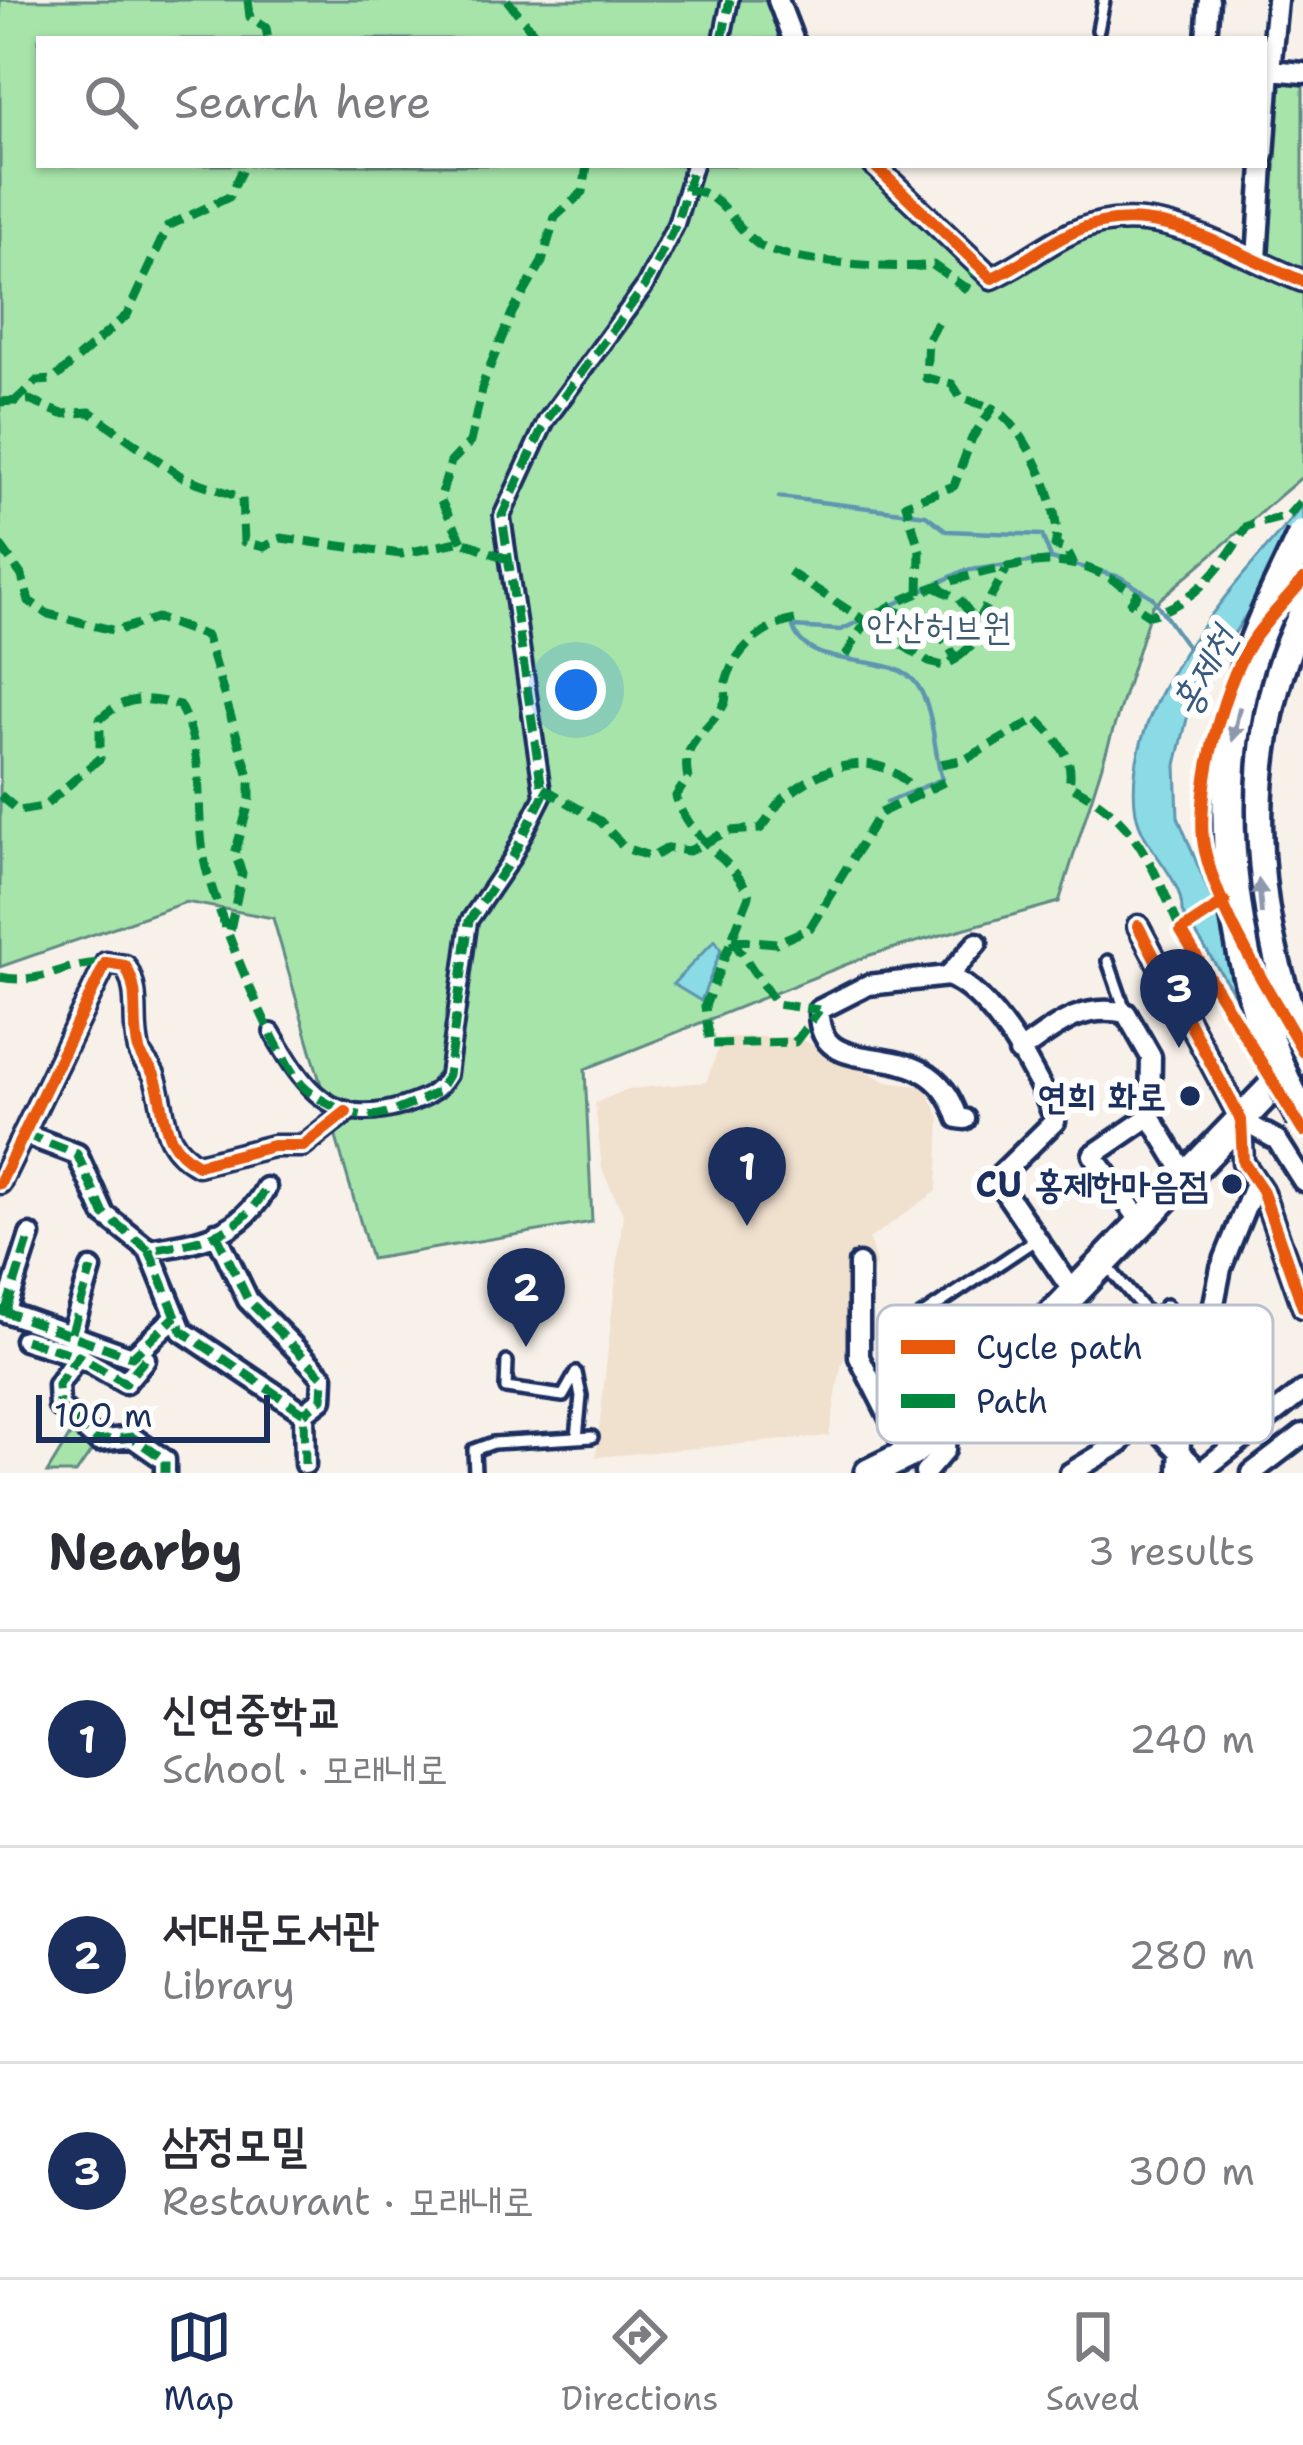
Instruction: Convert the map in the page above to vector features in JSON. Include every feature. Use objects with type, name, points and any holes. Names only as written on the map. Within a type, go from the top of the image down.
[{"type":"highway","points":[[1303,536],[1251,655],[1231,747],[1235,920],[1260,1023],[1303,1118]]},
{"type":"highway","points":[[1303,608],[1289,637],[1262,741],[1255,836],[1263,925],[1281,996],[1303,1052]]},
{"type":"main road","points":[[1063,1305],[1303,1052]]},
{"type":"main road","points":[[869,1473],[924,1467]]},
{"type":"street","points":[[723,36],[730,0]]},
{"type":"street","points":[[778,0],[792,36]]},
{"type":"street","points":[[1206,36],[1209,0]]},
{"type":"street","points":[[1267,116],[1276,0]]},
{"type":"street","points":[[1270,70],[1303,74]]},
{"type":"street","points":[[272,1032],[303,1086],[346,1112],[369,1117],[414,1103],[438,1092],[448,1075],[469,921],[512,858],[543,796],[502,516],[546,421],[645,286],[676,224],[693,168]]},
{"type":"street","points":[[877,168],[992,278],[1076,231],[1107,224],[1192,231],[1303,281]]},
{"type":"street","points":[[1256,259],[1263,168]]},
{"type":"street","points":[[1138,926],[1241,1120],[1243,1162],[1262,1190],[1303,1307]]},
{"type":"street","points":[[948,976],[977,943]]},
{"type":"street","points":[[0,1183],[106,963],[125,966],[134,981],[139,1052],[154,1074],[161,1119],[179,1155],[198,1165],[273,1146],[303,1146],[346,1112]]},
{"type":"street","points":[[965,1119],[958,1118],[948,1088],[924,1068],[891,1059],[862,1061],[832,1045],[819,1024],[819,1010],[868,986],[948,976],[964,983],[1033,1068],[1055,1121],[996,1179],[1074,1293]]},
{"type":"street","points":[[1019,1052],[1073,1014],[1100,1007],[1126,1013],[1151,1057],[1150,1116],[1186,1177]]},
{"type":"street","points":[[1142,1222],[1093,1155],[1150,1116]]},
{"type":"street","points":[[1241,1120],[1277,1140],[1303,1181]]},
{"type":"street","points":[[24,1134],[77,1154],[104,1214],[149,1250],[182,1331],[304,1413]]},
{"type":"street","points":[[1214,1305],[1221,1268],[1255,1184]]},
{"type":"street","points":[[149,1250],[190,1244],[250,1219],[266,1188]]},
{"type":"street","points":[[216,1233],[248,1300],[322,1377],[322,1399],[304,1413]]},
{"type":"street","points":[[30,1235],[3,1310],[131,1357],[176,1316]]},
{"type":"street","points":[[859,1264],[859,1357],[877,1387]]},
{"type":"street","points":[[72,1332],[91,1269]]},
{"type":"street","points":[[25,1340],[78,1356],[125,1383],[146,1359]]},
{"type":"street","points":[[78,1356],[58,1385],[58,1406],[98,1441],[131,1437],[165,1460],[165,1473]]},
{"type":"street","points":[[1273,1416],[1303,1391]]},
{"type":"street","points":[[304,1413],[305,1464]]},
{"type":"street","points":[[1252,1473],[1303,1434]]},
{"type":"street","points":[[1070,1473],[1120,1443]]},
{"type":"street","points":[[1172,1443],[1210,1469],[1241,1443]]},
{"type":"street","points":[[1179,1473],[1181,1443]]},
{"type":"lane","points":[[1098,30],[1104,0]]},
{"type":"lane","points":[[1108,961],[1126,1013]]},
{"type":"lane","points":[[938,1305],[1036,1239]]},
{"type":"lane","points":[[1104,1262],[1140,1305]]},
{"type":"lane","points":[[507,1363],[506,1388],[563,1396],[576,1372],[581,1396],[577,1438]]},
{"type":"lane","points":[[475,1473],[474,1450],[493,1443],[592,1437]]},
{"type":"shaded area","points":[[723,1037],[797,1037],[887,1082],[925,1087],[940,1118],[937,1191],[869,1239],[876,1264],[841,1367],[829,1436],[596,1457],[623,1214],[602,1169],[595,1103],[628,1089],[706,1082]]},
{"type":"green space","name":"안산허브원","points":[[0,0],[778,0],[792,36],[36,36],[36,168],[875,168],[992,278],[1075,231],[1165,225],[1303,281],[1303,476],[1152,606],[1059,902],[870,955],[585,1069],[592,1222],[371,1259],[273,918],[186,902],[0,967]]},
{"type":"green space","points":[[1276,83],[1303,84],[1303,276],[1261,250]]},
{"type":"green space","points":[[72,1432],[94,1447],[76,1473],[47,1473]]},
{"type":"water","name":"홍제천","points":[[1303,505],[1303,555],[1256,599],[1191,702],[1176,765],[1178,817],[1212,900],[1303,1066],[1303,1124],[1235,995],[1182,912],[1176,887],[1146,839],[1136,813],[1135,771],[1145,729],[1188,647]]},
{"type":"water","points":[[715,940],[721,950],[701,1001],[673,984]]},
{"type":"waterway","points":[[779,497],[926,515],[947,531],[1042,535],[1051,558]]},
{"type":"waterway","points":[[887,802],[942,779],[924,696],[906,674],[816,651],[802,642],[793,627],[841,630],[963,571],[1051,559],[1120,577],[1152,597],[1188,648]]},
{"type":"marked path","points":[[248,0],[250,17],[266,28],[267,36]]},
{"type":"marked path","points":[[507,0],[537,36]]},
{"type":"marked path","points":[[723,36],[730,0]]},
{"type":"marked path","points":[[13,403],[37,381],[53,380],[127,315],[168,226],[229,197],[243,168]]},
{"type":"marked path","points":[[462,541],[440,499],[451,462],[470,442],[484,381],[512,313],[542,262],[555,217],[583,192],[587,168]]},
{"type":"marked path","points":[[0,795],[19,811],[43,807],[100,758],[100,719],[109,711],[137,700],[179,705],[194,746],[208,875],[249,984],[290,1069],[315,1096],[361,1116],[395,1111],[438,1092],[448,1075],[469,921],[512,858],[543,796],[502,516],[546,421],[645,286],[676,224],[693,168]]},
{"type":"marked path","points":[[687,190],[709,196],[759,245],[773,251],[844,264],[933,265],[965,288],[976,266]]},
{"type":"marked path","points":[[938,323],[928,338],[926,378],[952,384],[961,398],[993,408]]},
{"type":"marked path","points":[[0,402],[29,400],[62,414],[90,412],[182,477],[242,498],[244,542],[264,547],[281,538],[401,554],[462,541],[510,560]]},
{"type":"marked path","points":[[919,594],[920,552],[906,504],[954,486],[972,438],[993,408],[1006,417],[1030,450],[1054,513],[1055,546],[1066,549],[1074,565]]},
{"type":"marked path","points":[[846,656],[866,624],[902,600],[953,581],[1031,563],[1086,568],[1137,595],[1131,603],[1149,615],[1165,610],[1207,581],[1247,526],[1288,516],[1303,499]]},
{"type":"marked path","points":[[0,545],[22,576],[29,601],[48,614],[116,631],[157,618],[206,636],[250,779],[250,799],[235,854],[242,873],[230,930]]},
{"type":"marked path","points":[[977,622],[1006,570]]},
{"type":"marked path","points":[[789,572],[929,662],[943,666],[956,659],[929,627],[891,609]]},
{"type":"marked path","points":[[935,587],[959,599],[977,622],[975,643],[956,659]]},
{"type":"marked path","points":[[795,620],[762,633],[736,660],[726,682],[725,702],[688,753],[688,778],[676,796],[691,826],[734,872],[749,896],[705,1006],[710,1044],[795,1042],[819,1010]]},
{"type":"marked path","points":[[941,764],[966,759],[1037,719],[1067,757],[1069,785],[1111,812],[1139,845],[1181,931]]},
{"type":"marked path","points":[[543,788],[600,821],[625,848],[652,857],[668,848],[689,851],[728,831],[760,829],[799,787],[833,769],[869,764],[886,768],[916,793]]},
{"type":"marked path","points":[[732,939],[776,943],[810,928],[880,813],[944,782]]},
{"type":"marked path","points":[[732,939],[776,1004],[819,1010]]},
{"type":"marked path","points":[[0,977],[29,978],[106,963]]},
{"type":"marked path","points":[[24,1134],[77,1154],[104,1214],[149,1250],[217,1234],[244,1216],[266,1188]]},
{"type":"marked path","points":[[216,1233],[248,1300],[323,1377],[322,1399],[304,1413]]},
{"type":"marked path","points":[[6,1310],[30,1235]]},
{"type":"marked path","points":[[149,1250],[182,1331],[304,1413],[305,1464]]},
{"type":"marked path","points":[[72,1332],[91,1269]]},
{"type":"marked path","points":[[0,1310],[132,1357],[176,1316]]},
{"type":"marked path","points":[[25,1340],[78,1356]]},
{"type":"marked path","points":[[145,1359],[125,1383],[78,1356],[58,1385],[59,1406],[98,1441],[132,1437],[165,1460],[165,1473]]},
{"type":"cycle path","points":[[877,168],[992,278],[1073,232],[1103,222],[1133,220],[1192,232],[1303,281]]},
{"type":"cycle path","points":[[1303,580],[1250,644],[1229,687],[1212,744],[1202,829],[1223,903],[1303,1051]]},
{"type":"cycle path","points":[[1225,902],[1181,931],[1303,1131]]},
{"type":"cycle path","points":[[1138,926],[1241,1120],[1243,1162],[1262,1190],[1303,1307]]},
{"type":"cycle path","points":[[0,1183],[106,963],[125,966],[130,976],[139,1050],[154,1075],[166,1126],[176,1147],[198,1165],[273,1146],[303,1146],[346,1112]]},
{"type":"place","name":"삼정모밀","points":[[1179,1048]]},
{"type":"place","name":"연희 화로","points":[[1190,1096]]},
{"type":"place","name":"CU 홍제한마음점","points":[[1232,1184]]},
{"type":"place","name":"신연중학교","points":[[747,1226]]},
{"type":"place","name":"서대문도서관","points":[[526,1347]]}]
